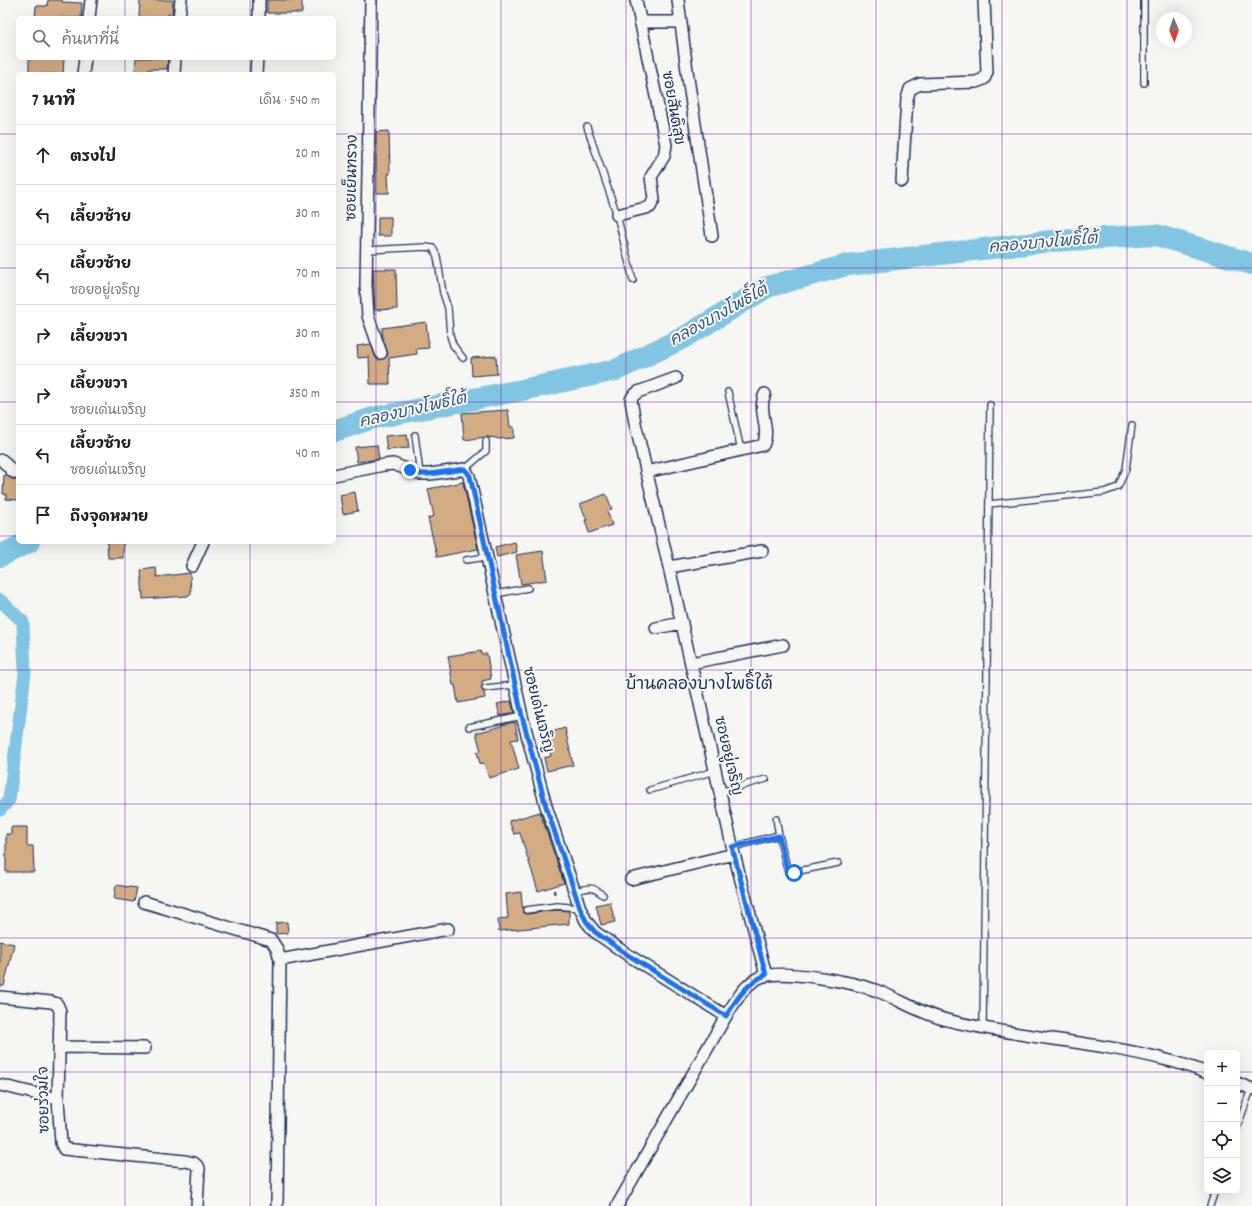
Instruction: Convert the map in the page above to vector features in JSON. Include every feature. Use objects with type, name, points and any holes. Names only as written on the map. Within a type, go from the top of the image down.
[{"type":"street","points":[[89,16],[92,0]]},
{"type":"street","points":[[179,16],[181,0]]},
{"type":"street","points":[[259,0],[259,16]]},
{"type":"street","name":"ซอยเย็นทรวง","points":[[371,0],[366,285],[368,316],[381,353]]},
{"type":"street","name":"ซอยสันติสุข","points":[[617,215],[650,207],[654,199],[651,177],[664,156],[666,145],[636,0]]},
{"type":"street","points":[[678,0],[712,236]]},
{"type":"street","points":[[902,181],[907,99],[910,89],[920,84],[976,82],[984,79],[987,72],[984,0]]},
{"type":"street","points":[[640,22],[681,22]]},
{"type":"street","points":[[83,72],[85,60]]},
{"type":"street","points":[[174,72],[175,60]]},
{"type":"street","points":[[256,72],[257,60]]},
{"type":"street","name":"ซอยอยู่เจริญ","points":[[676,378],[638,392],[631,400],[646,472],[682,623],[733,850],[766,975]]},
{"type":"street","points":[[646,472],[763,446],[766,440],[762,406],[762,400],[765,394]]},
{"type":"street","points":[[2,460],[13,472],[16,473]]},
{"type":"street","points":[[336,475],[393,464],[420,474],[465,469]]},
{"type":"street","name":"ซอยเด่นเจริญ","points":[[465,469],[470,476],[514,685],[546,806],[580,908],[586,921],[595,932],[628,955],[726,1016]]},
{"type":"street","points":[[192,566],[202,544]]},
{"type":"street","points":[[669,567],[762,551]]},
{"type":"street","points":[[656,628],[682,623]]},
{"type":"street","points":[[691,663],[782,645]]},
{"type":"street","points":[[631,879],[733,850]]},
{"type":"street","points":[[144,902],[271,940],[277,949],[280,960],[277,1206]]},
{"type":"street","points":[[280,960],[448,929]]},
{"type":"street","points":[[617,1206],[726,1016],[745,988],[756,979],[766,975],[807,976],[846,982],[875,990],[920,1011],[946,1020],[982,1028],[1118,1050],[1167,1060],[1204,1072]]},
{"type":"street","name":"ซอยร่วมใจ","points":[[0,997],[51,1002],[56,1004],[60,1011],[58,1099],[61,1143],[64,1149],[194,1163],[199,1168],[197,1206]]},
{"type":"street","points":[[59,1046],[145,1048]]},
{"type":"street","points":[[0,1085],[58,1099]]},
{"type":"street","points":[[1240,1085],[1252,1089]]},
{"type":"lane","points":[[1144,0],[1144,83]]},
{"type":"lane","points":[[587,127],[617,215],[633,280]]},
{"type":"lane","points":[[367,250],[425,247],[433,248],[437,256],[443,293],[448,308],[452,345],[463,358]]},
{"type":"lane","points":[[728,392],[741,450]]},
{"type":"lane","points":[[982,1028],[990,405]]},
{"type":"lane","points":[[989,504],[1104,492],[1118,486],[1126,469],[1132,425]]},
{"type":"lane","points":[[415,435],[420,474]]},
{"type":"lane","points":[[465,469],[486,451],[486,441]]},
{"type":"lane","points":[[466,560],[487,556]]},
{"type":"lane","points":[[495,594],[528,588]]},
{"type":"lane","points":[[485,688],[514,685]]},
{"type":"lane","points":[[469,727],[522,716]]},
{"type":"lane","points":[[650,790],[715,771]]},
{"type":"lane","points":[[720,792],[766,780]]},
{"type":"lane","points":[[776,819],[789,873],[838,863]]},
{"type":"lane","points":[[733,850],[779,836]]},
{"type":"lane","points":[[575,891],[596,888],[603,895]]},
{"type":"lane","points":[[526,910],[557,906],[580,908]]},
{"type":"lane","points":[[1239,1122],[1252,1089]]},
{"type":"lane","points":[[1210,1206],[1214,1194]]},
{"type":"building","points":[[48,0],[62,0],[62,2],[82,3],[81,16],[35,16],[36,6],[47,6]]},
{"type":"building","points":[[140,0],[173,0],[172,14],[168,14],[168,16],[139,16]]},
{"type":"building","points":[[267,0],[302,0],[302,13],[267,13]]},
{"type":"building","points":[[29,60],[64,60],[63,72],[29,72]]},
{"type":"building","points":[[136,60],[168,60],[167,69],[149,69],[149,72],[135,72]]},
{"type":"building","points":[[389,131],[389,193],[376,193],[376,132]]},
{"type":"building","points":[[378,217],[391,217],[391,236],[378,236]]},
{"type":"building","points":[[373,269],[396,269],[397,309],[375,310]]},
{"type":"building","points":[[426,322],[429,348],[416,349],[417,354],[389,358],[390,384],[370,384],[369,357],[358,358],[357,346],[371,344],[376,358],[379,360],[384,359],[388,354],[383,339],[382,328]]},
{"type":"building","points":[[496,356],[497,374],[472,376],[471,358]]},
{"type":"building","points":[[508,410],[510,427],[514,427],[514,438],[498,439],[486,437],[464,440],[462,413]]},
{"type":"building","points":[[407,434],[409,448],[387,450],[385,436]]},
{"type":"building","points":[[377,445],[379,459],[357,462],[355,447]]},
{"type":"building","points":[[4,475],[16,480],[16,500],[6,499],[6,494],[3,494]]},
{"type":"building","points":[[463,482],[478,549],[437,557],[428,518],[434,516],[428,489]]},
{"type":"building","points":[[355,492],[358,511],[343,514],[340,495]]},
{"type":"building","points":[[606,494],[612,509],[607,511],[612,525],[589,533],[585,520],[587,520],[580,504]]},
{"type":"building","points":[[515,542],[517,552],[497,557],[495,547]]},
{"type":"building","points":[[107,544],[123,544],[123,558],[108,558]]},
{"type":"building","points":[[543,551],[547,580],[521,584],[516,555]]},
{"type":"building","points":[[156,568],[157,577],[190,573],[191,594],[188,596],[143,599],[141,570]]},
{"type":"building","points":[[481,651],[482,654],[487,654],[491,679],[482,681],[483,685],[481,689],[484,692],[485,698],[458,703],[448,656]]},
{"type":"building","points":[[511,701],[514,713],[500,716],[497,704]]},
{"type":"building","points":[[515,722],[518,739],[511,740],[519,769],[489,778],[484,763],[480,764],[477,752],[481,751],[476,733]]},
{"type":"building","points":[[565,728],[573,765],[547,771],[544,758],[551,756],[545,734]]},
{"type":"building","points":[[540,812],[564,883],[538,891],[520,833],[514,834],[509,821]]},
{"type":"building","points":[[11,827],[27,827],[27,846],[33,846],[34,872],[6,872],[6,834],[11,834]]},
{"type":"building","points":[[116,885],[137,888],[134,902],[114,899]]},
{"type":"building","points":[[521,892],[523,913],[527,914],[557,910],[569,911],[569,924],[499,931],[498,919],[508,918],[506,894]]},
{"type":"building","points":[[610,902],[615,922],[601,925],[596,905]]},
{"type":"building","points":[[287,922],[288,933],[276,934],[276,923]]},
{"type":"building","points":[[0,941],[14,944],[4,986],[0,986]]},
{"type":"waterway","name":"คลองบางโพธิ์ใต้","points":[[336,430],[373,418],[522,390],[616,370],[683,338],[767,287],[847,265],[1051,241],[1156,235],[1252,264]]},
{"type":"waterway","name":"คลองบางโพธิ์ใต้","points":[[0,556],[25,544]]},
{"type":"waterway","points":[[0,600],[23,622],[25,673],[9,800],[0,810]]},
{"type":"district","name":"บ้านคลองบางโพธิ์ใต้","points":[[699,686]]},
{"type":"route","points":[[410,470],[420,474],[430,474],[465,469],[470,476],[514,685],[546,806],[580,908],[586,921],[595,932],[628,955],[726,1016],[745,988],[756,979],[766,975],[732,847],[779,836],[787,869],[789,873],[794,873]]}]
